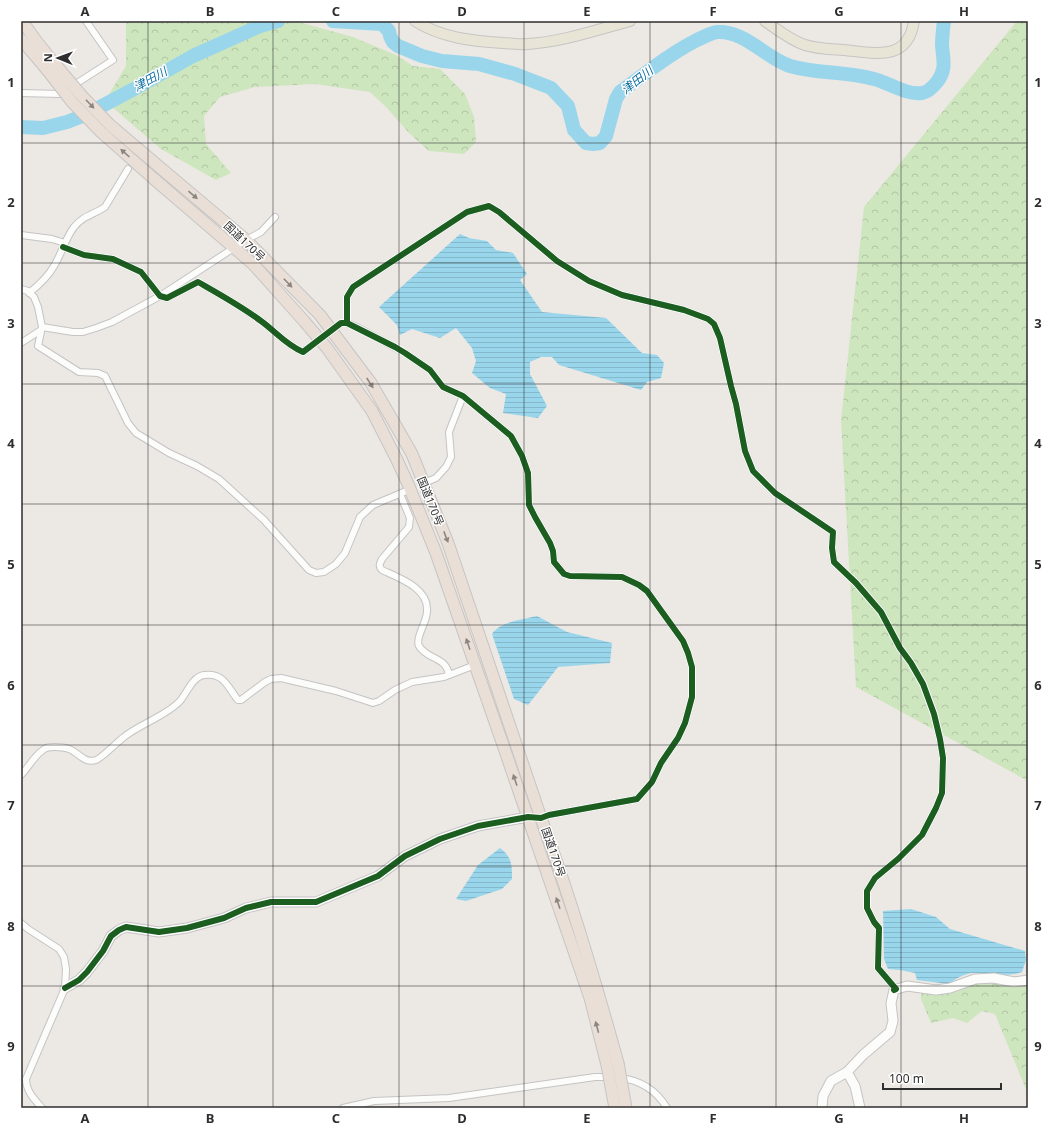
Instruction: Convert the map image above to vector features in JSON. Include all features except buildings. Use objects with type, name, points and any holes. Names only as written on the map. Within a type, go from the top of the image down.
[{"type":"highway","name":"国道170号","points":[[22,21],[37,42],[72,102],[101,132],[253,264],[328,348],[372,411],[397,460],[436,553],[613,1064],[626,1108]]},
{"type":"highway","name":"国道170号","points":[[21,39],[81,95],[110,125],[246,240],[320,316],[371,383],[408,447],[448,543],[541,818],[556,857],[589,961],[613,1064],[615,1108]]},
{"type":"main road","points":[[415,21],[430,30],[456,38],[526,44],[559,39],[630,21]]},
{"type":"main road","points":[[765,21],[787,36],[805,45],[830,50],[876,54],[887,53],[899,49],[910,37],[914,21]]},
{"type":"street","points":[[21,93],[60,94],[113,60],[86,21]]},
{"type":"street","points":[[29,292],[41,283],[49,274],[75,227],[87,216],[105,207],[128,169]]},
{"type":"street","points":[[21,235],[52,239],[84,255],[113,259],[141,272],[160,296],[167,298],[198,282],[241,307],[262,322],[293,348],[303,352],[344,323],[347,297],[353,287],[467,212],[489,206],[557,261],[589,281],[622,295],[684,310],[708,319],[714,324],[720,338],[736,404],[745,451],[753,471],[775,493],[833,532],[832,548],[834,562],[856,583],[881,612],[900,648],[923,684],[934,714],[943,758],[942,793],[922,835],[898,859],[875,878],[867,891],[867,908],[874,922],[879,928],[878,968],[896,989],[894,990],[891,1003],[893,1021],[890,1032],[863,1054],[847,1072],[831,1081],[823,1096],[822,1108]]},
{"type":"street","points":[[21,343],[42,328],[73,332],[96,328],[112,322],[160,296],[246,240],[261,232],[275,217]]},
{"type":"street","points":[[21,232],[29,236]]},
{"type":"street","points":[[21,289],[29,292],[34,297],[38,307],[42,328],[38,346],[79,372],[98,373],[105,376],[128,422],[136,433],[169,453],[197,466],[219,479],[264,520],[309,570],[324,572],[336,564],[345,553],[360,517],[373,505],[410,489]]},
{"type":"street","points":[[65,988],[79,980],[87,972],[111,936],[119,930],[126,928],[159,932],[187,928],[224,918],[246,908],[271,902],[316,902],[378,876],[405,856],[440,839],[478,826],[528,817],[541,818],[549,815],[637,799],[652,782],[661,763],[678,738],[685,723],[692,697],[692,667],[683,641],[647,591],[639,585],[622,577],[570,576],[564,574],[554,562],[553,551],[550,543],[534,516],[530,505],[528,473],[522,456],[511,436],[463,396],[443,387],[430,370],[395,347],[344,323]]},
{"type":"street","points":[[424,483],[436,478],[446,467],[451,457],[449,432],[463,396]]},
{"type":"street","points":[[400,494],[410,518],[409,527],[382,559],[380,567],[382,570],[421,592],[426,598],[428,605],[427,613],[419,635],[419,647],[445,664],[449,675]]},
{"type":"street","points":[[21,775],[41,751],[47,747],[69,749],[88,761],[95,760],[130,732],[173,707],[181,700],[198,677],[203,675],[218,677],[227,683],[238,700],[241,700],[265,682],[272,679],[281,678],[336,691],[373,703],[412,682],[444,678],[475,665]]},
{"type":"street","points":[[21,923],[59,950],[64,957],[66,969],[65,988],[26,1079],[28,1092],[42,1108]]},
{"type":"street","points":[[894,990],[908,986],[936,990],[950,988],[975,979],[994,978],[1014,982],[1028,980]]},
{"type":"street","points":[[847,1072],[855,1086],[860,1108]]},
{"type":"street","points":[[343,1108],[374,1101],[449,1098],[595,1077],[614,1077],[631,1079],[640,1082],[653,1091],[667,1108]]},
{"type":"green space","points":[[126,21],[295,21],[353,37],[396,55],[413,66],[440,69],[465,94],[474,117],[476,142],[464,154],[429,151],[409,133],[387,108],[370,92],[315,84],[255,87],[220,97],[204,116],[206,144],[231,173],[216,180],[161,149],[105,101],[126,66]]},
{"type":"green space","points":[[1017,21],[1028,21],[1028,781],[856,687],[841,421],[864,207]]},
{"type":"green space","points":[[975,979],[1028,980],[1028,1094],[995,1014],[982,1011],[967,1023],[953,1018],[931,1023],[921,999],[921,993],[956,992]]},
{"type":"water","points":[[460,234],[469,238],[487,241],[496,250],[513,253],[527,274],[520,280],[542,312],[606,318],[642,353],[657,355],[664,363],[661,378],[647,382],[641,390],[559,365],[552,357],[541,357],[530,362],[530,374],[547,406],[538,418],[503,413],[506,394],[490,388],[472,373],[476,361],[472,348],[456,328],[440,338],[412,329],[400,335],[397,325],[379,307]]},
{"type":"water","points":[[537,616],[567,632],[612,643],[610,663],[558,667],[528,705],[514,699],[492,634],[501,626],[506,624]]},
{"type":"water","points":[[500,848],[509,858],[512,870],[512,879],[502,889],[466,901],[456,899],[478,865]]},
{"type":"water","points":[[911,909],[936,917],[950,929],[1025,951],[1026,960],[1022,972],[1009,975],[972,973],[966,974],[949,984],[917,980],[915,973],[888,969],[884,959],[883,911]]},
{"type":"waterway","name":"津田川","points":[[21,127],[43,128],[67,122],[85,115],[193,56],[260,26],[278,21]]},
{"type":"waterway","name":"津田川","points":[[333,21],[382,24],[389,31],[393,42],[398,46],[422,56],[442,61],[479,64],[515,74],[551,88],[568,106],[574,130],[586,143],[593,144],[600,143],[606,136],[616,99],[620,92],[657,64],[697,40],[712,33],[717,32],[736,35],[781,62],[800,69],[863,76],[910,92],[922,93],[934,86],[942,73],[944,64],[942,42],[944,21]]},
{"type":"cycle path","points":[[347,323],[347,297],[353,287],[467,212],[489,206],[499,212],[557,261],[589,281],[622,295],[684,310],[708,319],[714,324],[720,338],[736,404],[745,451],[753,471],[775,493],[833,532],[832,548],[834,562],[856,583],[881,612],[900,648],[923,684],[934,714],[943,758],[942,793],[922,835],[898,859],[875,878],[867,891],[867,908],[874,922],[879,928],[878,968],[896,989],[894,990]]},
{"type":"cycle path","points":[[63,247],[84,255],[113,259],[141,272],[160,296],[167,298],[198,282],[246,310],[286,342],[303,352],[341,323],[347,323],[405,353],[430,370],[443,387],[463,396],[511,436],[522,456],[528,473],[529,505],[550,543],[553,551],[554,562],[564,574],[570,576],[622,577],[639,585],[647,591],[683,641],[692,667],[692,697],[685,723],[678,738],[661,763],[652,782],[637,799],[549,815],[541,818],[528,817],[478,826],[440,839],[405,856],[378,876],[316,902],[271,902],[246,908],[224,918],[187,928],[159,932],[126,927],[111,936],[103,951],[87,972],[79,980],[65,988]]}]
